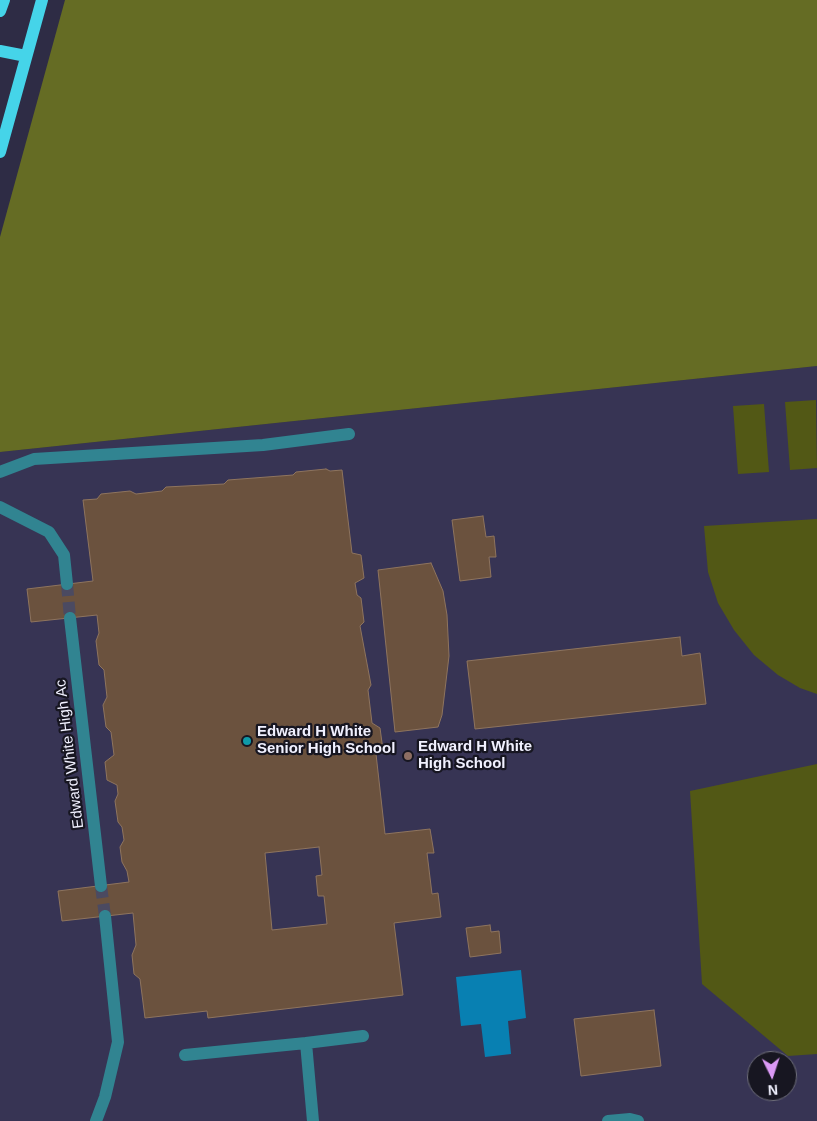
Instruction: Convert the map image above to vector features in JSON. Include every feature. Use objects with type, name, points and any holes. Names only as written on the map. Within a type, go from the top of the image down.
[{"type":"main road","points":[[0,11],[4,0]]},
{"type":"main road","points":[[0,152],[42,0]]},
{"type":"main road","points":[[0,51],[26,56]]},
{"type":"lane","points":[[0,472],[34,459],[263,444],[349,434]]},
{"type":"lane","points":[[0,506],[49,532],[64,555],[67,584]]},
{"type":"lane","name":"Edward White High Ac","points":[[70,618],[101,886]]},
{"type":"lane","points":[[96,1121],[105,1097],[118,1042],[105,916]]},
{"type":"lane","points":[[185,1055],[363,1036]]},
{"type":"lane","points":[[306,1043],[312,1121]]},
{"type":"lane","points":[[608,1121],[630,1118],[638,1121]]},
{"type":"shaded area","name":"Edward H White High School","points":[[817,366],[817,1121],[0,1121],[0,452]]},
{"type":"green space","points":[[65,0],[817,0],[817,366],[0,452],[0,237]]},
{"type":"green space","points":[[816,400],[817,468],[790,470],[785,402]]},
{"type":"green space","points":[[764,404],[769,472],[738,474],[733,406]]},
{"type":"green space","points":[[817,519],[817,694],[800,688],[778,675],[754,655],[734,630],[718,603],[708,572],[704,526]]},
{"type":"green space","points":[[817,764],[817,1054],[797,1055],[797,1051],[782,1051],[702,984],[690,791]]},
{"type":"water","points":[[521,970],[526,1018],[508,1021],[511,1054],[485,1057],[481,1024],[461,1026],[456,977]]},
{"type":"building","name":"Edward H White Senior High School","points":[[326,469],[330,471],[342,470],[352,553],[361,555],[364,578],[355,583],[357,595],[361,598],[364,622],[360,626],[371,685],[368,690],[372,723],[380,728],[383,750],[376,754],[385,834],[430,829],[434,853],[427,853],[432,894],[438,893],[441,917],[394,923],[403,995],[208,1018],[207,1011],[145,1018],[140,979],[134,974],[132,955],[136,945],[133,913],[62,921],[58,891],[129,882],[127,871],[122,862],[120,847],[124,840],[122,827],[118,822],[115,801],[118,794],[117,785],[107,780],[105,762],[114,755],[111,732],[106,727],[103,705],[107,697],[104,670],[99,665],[96,641],[99,633],[97,615],[31,622],[27,589],[93,581],[83,500],[97,499],[101,494],[130,491],[136,494],[162,491],[166,487],[224,484],[228,480],[293,475],[296,472]],"holes":[[[319,847],[322,875],[316,876],[318,896],[324,896],[327,924],[272,930],[265,853]]]},
{"type":"building","points":[[483,516],[486,537],[494,536],[496,557],[489,557],[491,577],[460,581],[452,520]]},
{"type":"building","points":[[431,563],[443,591],[447,615],[449,656],[442,715],[438,727],[395,732],[378,570]]},
{"type":"building","points":[[680,637],[682,656],[700,653],[706,704],[475,729],[467,661]]},
{"type":"building","points":[[490,925],[491,932],[499,931],[501,953],[470,957],[466,928]]},
{"type":"building","points":[[654,1010],[661,1066],[581,1076],[574,1019]]},
{"type":"tunnel","points":[[67,584],[70,618]]},
{"type":"tunnel","points":[[101,886],[105,916]]},
{"type":"place","name":"Edward H White Senior High School","points":[[247,741]]},
{"type":"place","name":"Edward H White High School","points":[[408,756]]}]
